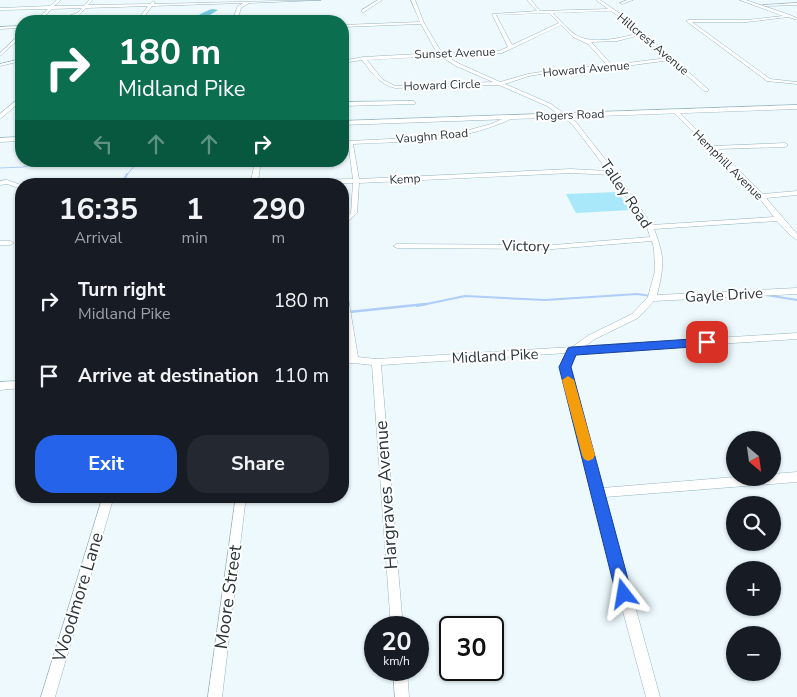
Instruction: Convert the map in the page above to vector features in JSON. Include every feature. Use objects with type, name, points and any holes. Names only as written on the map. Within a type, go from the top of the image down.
[{"type":"street","points":[[43,15],[59,0]]},
{"type":"street","points":[[74,15],[92,0]]},
{"type":"street","points":[[144,15],[155,0]]},
{"type":"street","points":[[0,9],[319,0]]},
{"type":"street","points":[[363,11],[380,0]]},
{"type":"street","name":"Talley Road","points":[[413,0],[422,23],[440,54],[458,65],[503,83],[566,115],[584,134],[650,227],[658,250],[659,271],[652,298],[635,316],[592,337],[572,351]]},
{"type":"street","points":[[529,0],[539,12]]},
{"type":"street","name":"Hillcrest Avenue","points":[[598,0],[624,18],[706,90]]},
{"type":"street","points":[[622,3],[631,0]]},
{"type":"street","points":[[742,0],[797,19]]},
{"type":"street","points":[[237,15],[239,7],[248,2]]},
{"type":"street","points":[[757,5],[797,4]]},
{"type":"street","points":[[511,48],[494,14],[611,10]]},
{"type":"street","points":[[550,12],[574,36],[586,41],[611,66]]},
{"type":"street","points":[[789,16],[747,21],[688,21],[769,80],[797,83]]},
{"type":"street","points":[[349,26],[422,23]]},
{"type":"street","name":"Sunset Avenue","points":[[349,61],[364,58],[500,52],[561,24]]},
{"type":"street","points":[[0,28],[15,27]]},
{"type":"street","points":[[586,41],[617,40],[641,34]]},
{"type":"street","points":[[0,55],[15,41]]},
{"type":"street","name":"Howard Circle","points":[[364,58],[380,81],[385,85],[395,87],[503,83]]},
{"type":"street","name":"Howard Avenue","points":[[503,83],[528,75],[670,59]]},
{"type":"street","points":[[0,65],[15,61]]},
{"type":"street","points":[[349,104],[412,103]]},
{"type":"street","points":[[0,116],[15,104]]},
{"type":"street","name":"Rogers Road","points":[[349,123],[797,107]]},
{"type":"street","name":"Hemphill Avenue","points":[[676,112],[710,148],[761,196],[778,219],[797,238]]},
{"type":"street","name":"Vaughn Road","points":[[356,181],[350,142],[440,137],[482,131],[511,117]]},
{"type":"street","points":[[0,140],[15,139]]},
{"type":"street","points":[[710,148],[785,145]]},
{"type":"street","name":"Kemp","points":[[349,181],[571,171],[613,173]]},
{"type":"street","points":[[349,217],[354,212],[356,181]]},
{"type":"street","points":[[0,183],[6,182],[15,184]]},
{"type":"street","points":[[761,196],[797,193]]},
{"type":"street","points":[[650,227],[778,219]]},
{"type":"street","name":"Victory","points":[[397,246],[553,247],[655,239]]},
{"type":"street","points":[[0,243],[10,243]]},
{"type":"street","name":"Gayle Drive","points":[[652,298],[797,291]]},
{"type":"street","points":[[349,329],[354,360]]},
{"type":"street","name":"Midland Pike","points":[[349,360],[376,362],[797,336]]},
{"type":"street","points":[[572,351],[565,367],[624,594],[654,697]]},
{"type":"street","name":"Hargraves Avenue","points":[[376,362],[395,616]]},
{"type":"street","points":[[0,386],[15,385]]},
{"type":"street","points":[[599,493],[797,477]]},
{"type":"street","name":"Woodmore Lane","points":[[48,697],[107,503]]},
{"type":"street","name":"Moore Street","points":[[215,697],[240,503]]},
{"type":"street","points":[[401,681],[402,697]]},
{"type":"shaded area","points":[[208,10],[218,10],[210,15],[200,15]]},
{"type":"shaded area","points":[[618,192],[630,210],[576,213],[566,194]]},
{"type":"waterway","points":[[0,168],[23,167]]},
{"type":"waterway","points":[[126,176],[134,167]]},
{"type":"waterway","points":[[417,306],[465,296],[545,300],[637,294],[651,296]]},
{"type":"waterway","points":[[766,295],[797,300]]},
{"type":"waterway","points":[[349,312],[426,304]]},
{"type":"slow traffic","points":[[568,380],[588,455]]},
{"type":"route","points":[[624,594],[565,367],[572,351],[707,342]]}]
